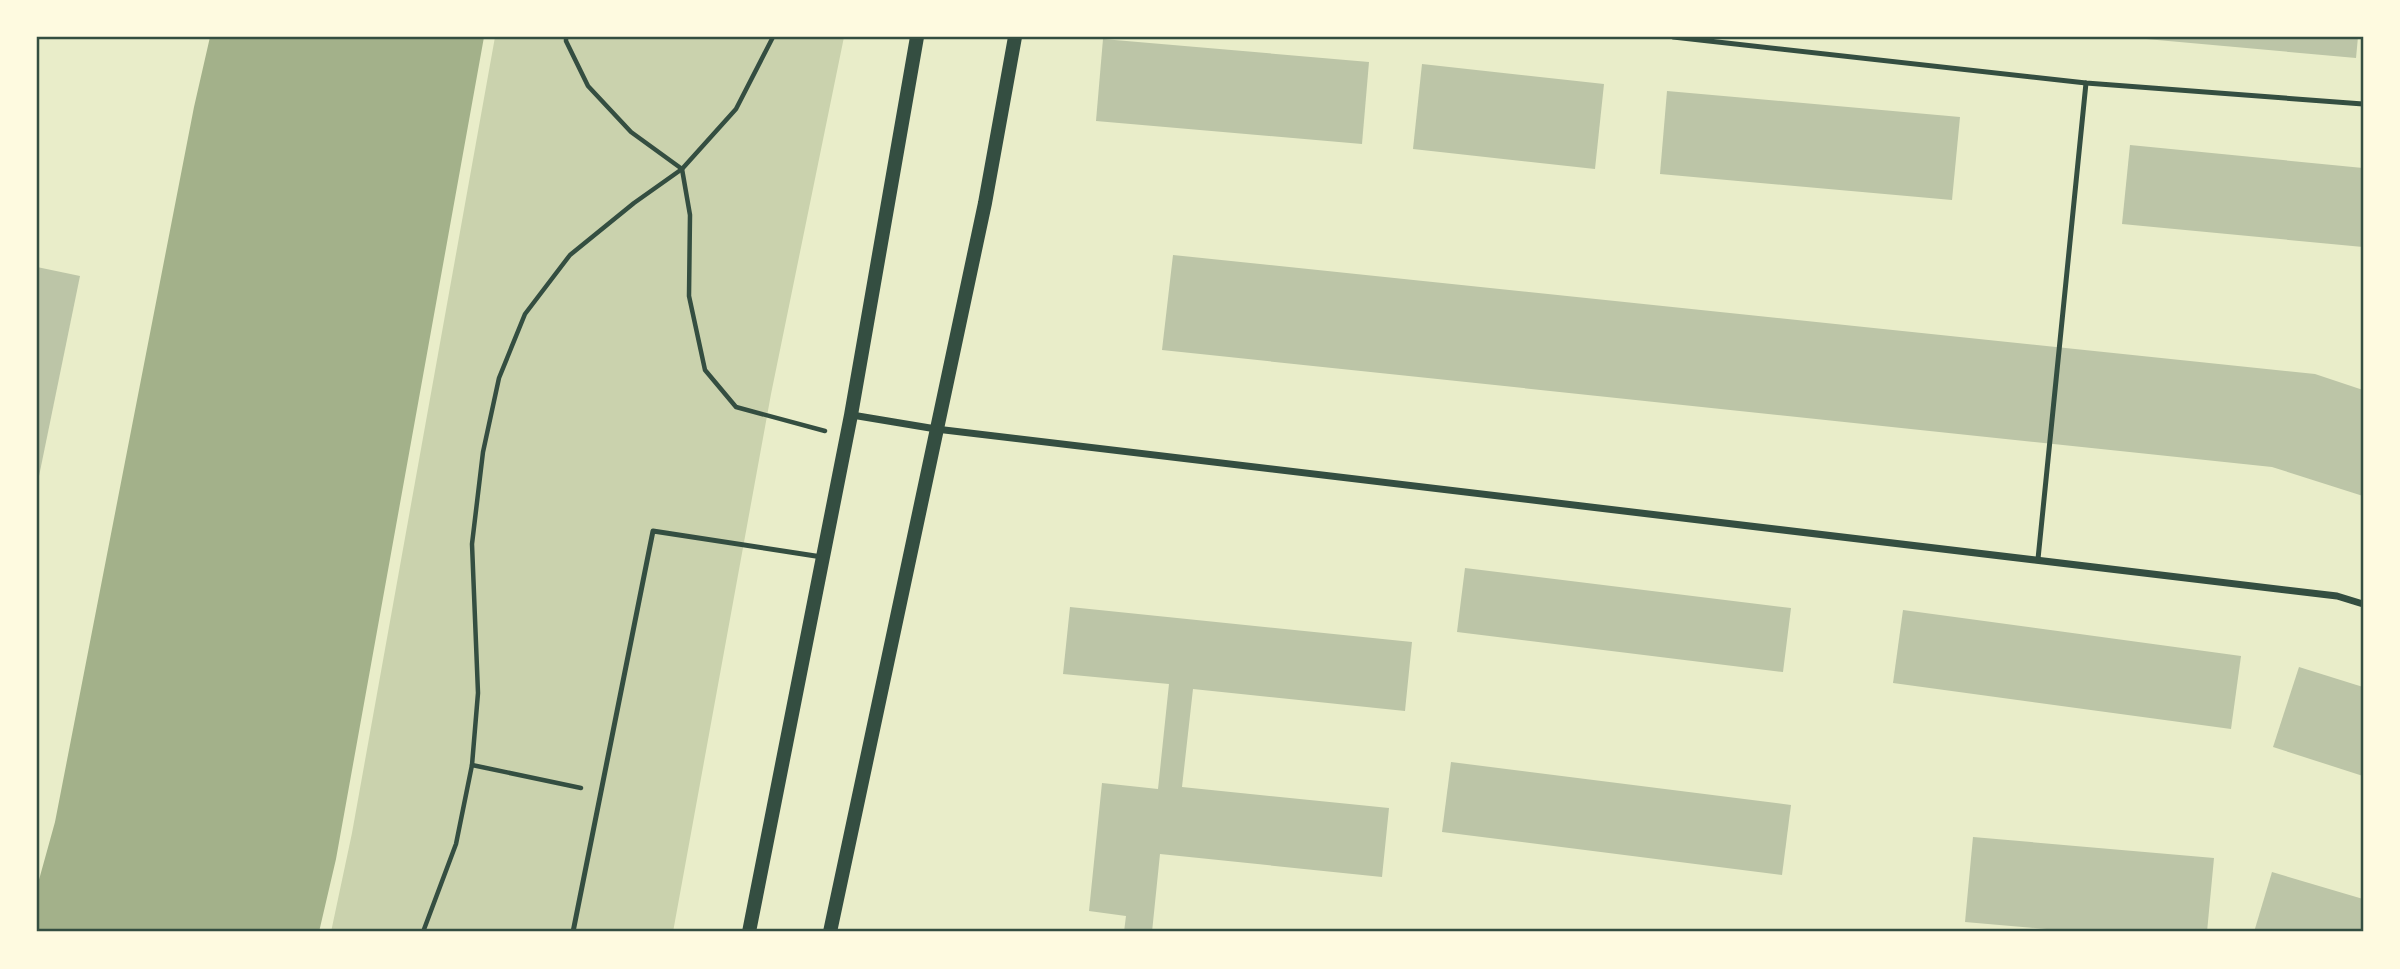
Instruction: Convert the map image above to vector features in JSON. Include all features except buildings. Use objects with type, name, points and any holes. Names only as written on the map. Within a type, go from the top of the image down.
[{"type":"main road","points":[[749,932],[851,415],[917,37]]},
{"type":"main road","points":[[830,932],[985,203],[1015,37]]},
{"type":"street","points":[[851,415],[936,429],[2337,596],[2363,604]]},
{"type":"lane","points":[[1673,37],[2087,83],[2363,104]]},
{"type":"lane","points":[[2038,559],[2087,83]]},
{"type":"lane","points":[[573,932],[653,531],[822,557]]},
{"type":"path","points":[[566,37],[587,86],[631,132],[682,169],[690,215],[689,296],[705,370],[736,407],[846,436]]},
{"type":"path","points":[[423,932],[456,844],[472,765],[478,693],[472,544],[483,452],[499,378],[525,314],[570,256],[634,203],[682,169],[736,109],[773,37]]},
{"type":"path","points":[[472,765],[600,793]]},
{"type":"shaded area","points":[[210,37],[484,37],[336,859],[319,932],[37,932],[37,887],[55,822],[194,107]]},
{"type":"shaded area","points":[[495,37],[844,37],[771,394],[673,932],[331,932],[352,833]]}]
